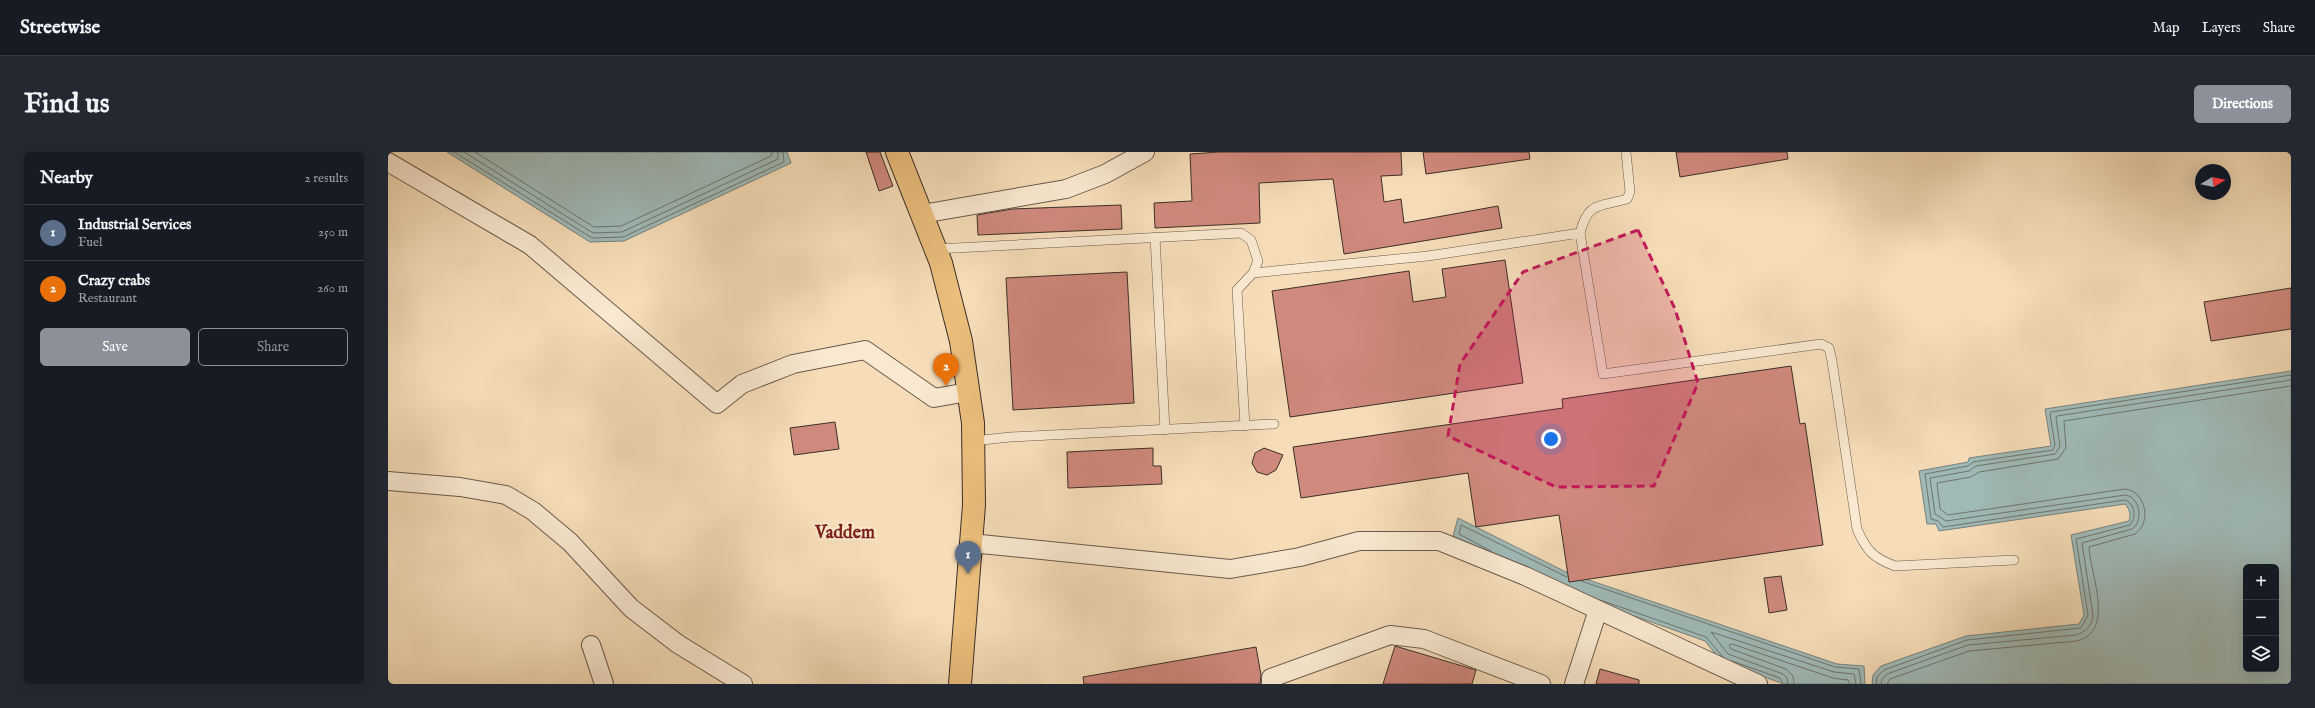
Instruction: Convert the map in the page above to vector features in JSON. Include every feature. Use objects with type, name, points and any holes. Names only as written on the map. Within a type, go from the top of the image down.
[{"type":"main road","points":[[897,152],[941,263],[960,341],[968,392],[973,441],[974,505],[960,684]]},
{"type":"street","points":[[922,214],[1066,189],[1106,174],[1145,152]]},
{"type":"street","points":[[388,162],[530,245],[717,404],[742,384],[793,364],[865,350],[934,398],[968,392]]},
{"type":"street","points":[[388,481],[460,487],[506,495],[533,511],[570,542],[631,608],[678,644],[742,684]]},
{"type":"street","points":[[971,543],[1230,569],[1300,557],[1359,541],[1439,541],[1525,576],[1758,684]]},
{"type":"street","points":[[1574,684],[1598,610]]},
{"type":"street","points":[[1271,684],[1271,678],[1390,635],[1424,639],[1541,684]]},
{"type":"street","points":[[591,645],[604,684]]},
{"type":"lane","points":[[1626,152],[1630,192],[1626,199],[1592,208],[1584,217],[1580,234],[1603,374],[1822,344],[1828,348],[1832,361],[1850,493],[1857,529],[1865,547],[1880,561],[1895,566],[2014,560]]},
{"type":"lane","points":[[935,249],[1241,233],[1251,240],[1258,261],[1253,273],[1237,290],[1245,426]]},
{"type":"lane","points":[[1253,273],[1428,256],[1580,234]]},
{"type":"lane","points":[[1156,237],[1165,430]]},
{"type":"lane","points":[[973,441],[1010,437],[1274,424]]},
{"type":"highlighted area","points":[[1638,230],[1675,309],[1698,383],[1654,486],[1556,487],[1448,436],[1460,364],[1523,272]]},
{"type":"water","points":[[447,152],[787,152],[791,163],[624,241],[590,242]]},
{"type":"water","points":[[2291,371],[2291,684],[1872,684],[1873,675],[1881,666],[1966,636],[2079,624],[2084,615],[2071,535],[2129,521],[2130,512],[2125,504],[1939,531],[1936,524],[1927,524],[1919,471],[1968,462],[1969,458],[2051,446],[2045,409]]},
{"type":"water","points":[[1458,518],[1568,573],[1837,664],[1864,666],[1865,684],[1784,684],[1722,662],[1705,641],[1546,585],[1453,536]]},
{"type":"building","points":[[866,152],[880,152],[893,186],[879,191]]},
{"type":"building","points":[[1219,152],[1401,152],[1402,175],[1381,176],[1384,202],[1401,199],[1404,223],[1498,206],[1502,228],[1344,254],[1333,179],[1259,183],[1260,223],[1155,228],[1154,203],[1192,201],[1190,154]]},
{"type":"building","points":[[1423,152],[1529,152],[1530,159],[1426,174]]},
{"type":"building","points":[[1676,152],[1787,152],[1788,159],[1680,177]]},
{"type":"building","points":[[1121,205],[1122,229],[978,235],[977,215],[1012,209]]},
{"type":"building","points":[[1505,260],[1523,383],[1290,417],[1272,291],[1409,271],[1413,302],[1446,297],[1442,269]]},
{"type":"building","points":[[1127,272],[1134,403],[1013,410],[1006,278]]},
{"type":"building","points":[[2291,288],[2291,329],[2211,341],[2204,302]]},
{"type":"building","points":[[1791,366],[1800,424],[1805,423],[1823,545],[1569,582],[1559,515],[1476,527],[1468,473],[1301,498],[1293,447],[1563,408],[1562,399]]},
{"type":"building","points":[[835,422],[839,449],[794,455],[790,428]]},
{"type":"building","points":[[1153,448],[1153,466],[1161,466],[1162,484],[1068,488],[1067,452]]},
{"type":"building","points":[[1264,448],[1283,455],[1276,470],[1267,475],[1257,472],[1252,463],[1255,453]]},
{"type":"building","points":[[1781,576],[1787,610],[1769,613],[1764,578]]},
{"type":"building","points":[[1395,646],[1476,670],[1472,684],[1383,684]]},
{"type":"building","points":[[1256,647],[1261,675],[1260,684],[1084,684],[1083,677]]},
{"type":"building","points":[[1600,669],[1639,680],[1639,684],[1596,684]]},
{"type":"place","name":"Crazy crabs","points":[[946,386]]},
{"type":"place","name":"Industrial Services","points":[[968,574]]},
{"type":"district","name":"Vaddem","points":[[845,533]]}]
